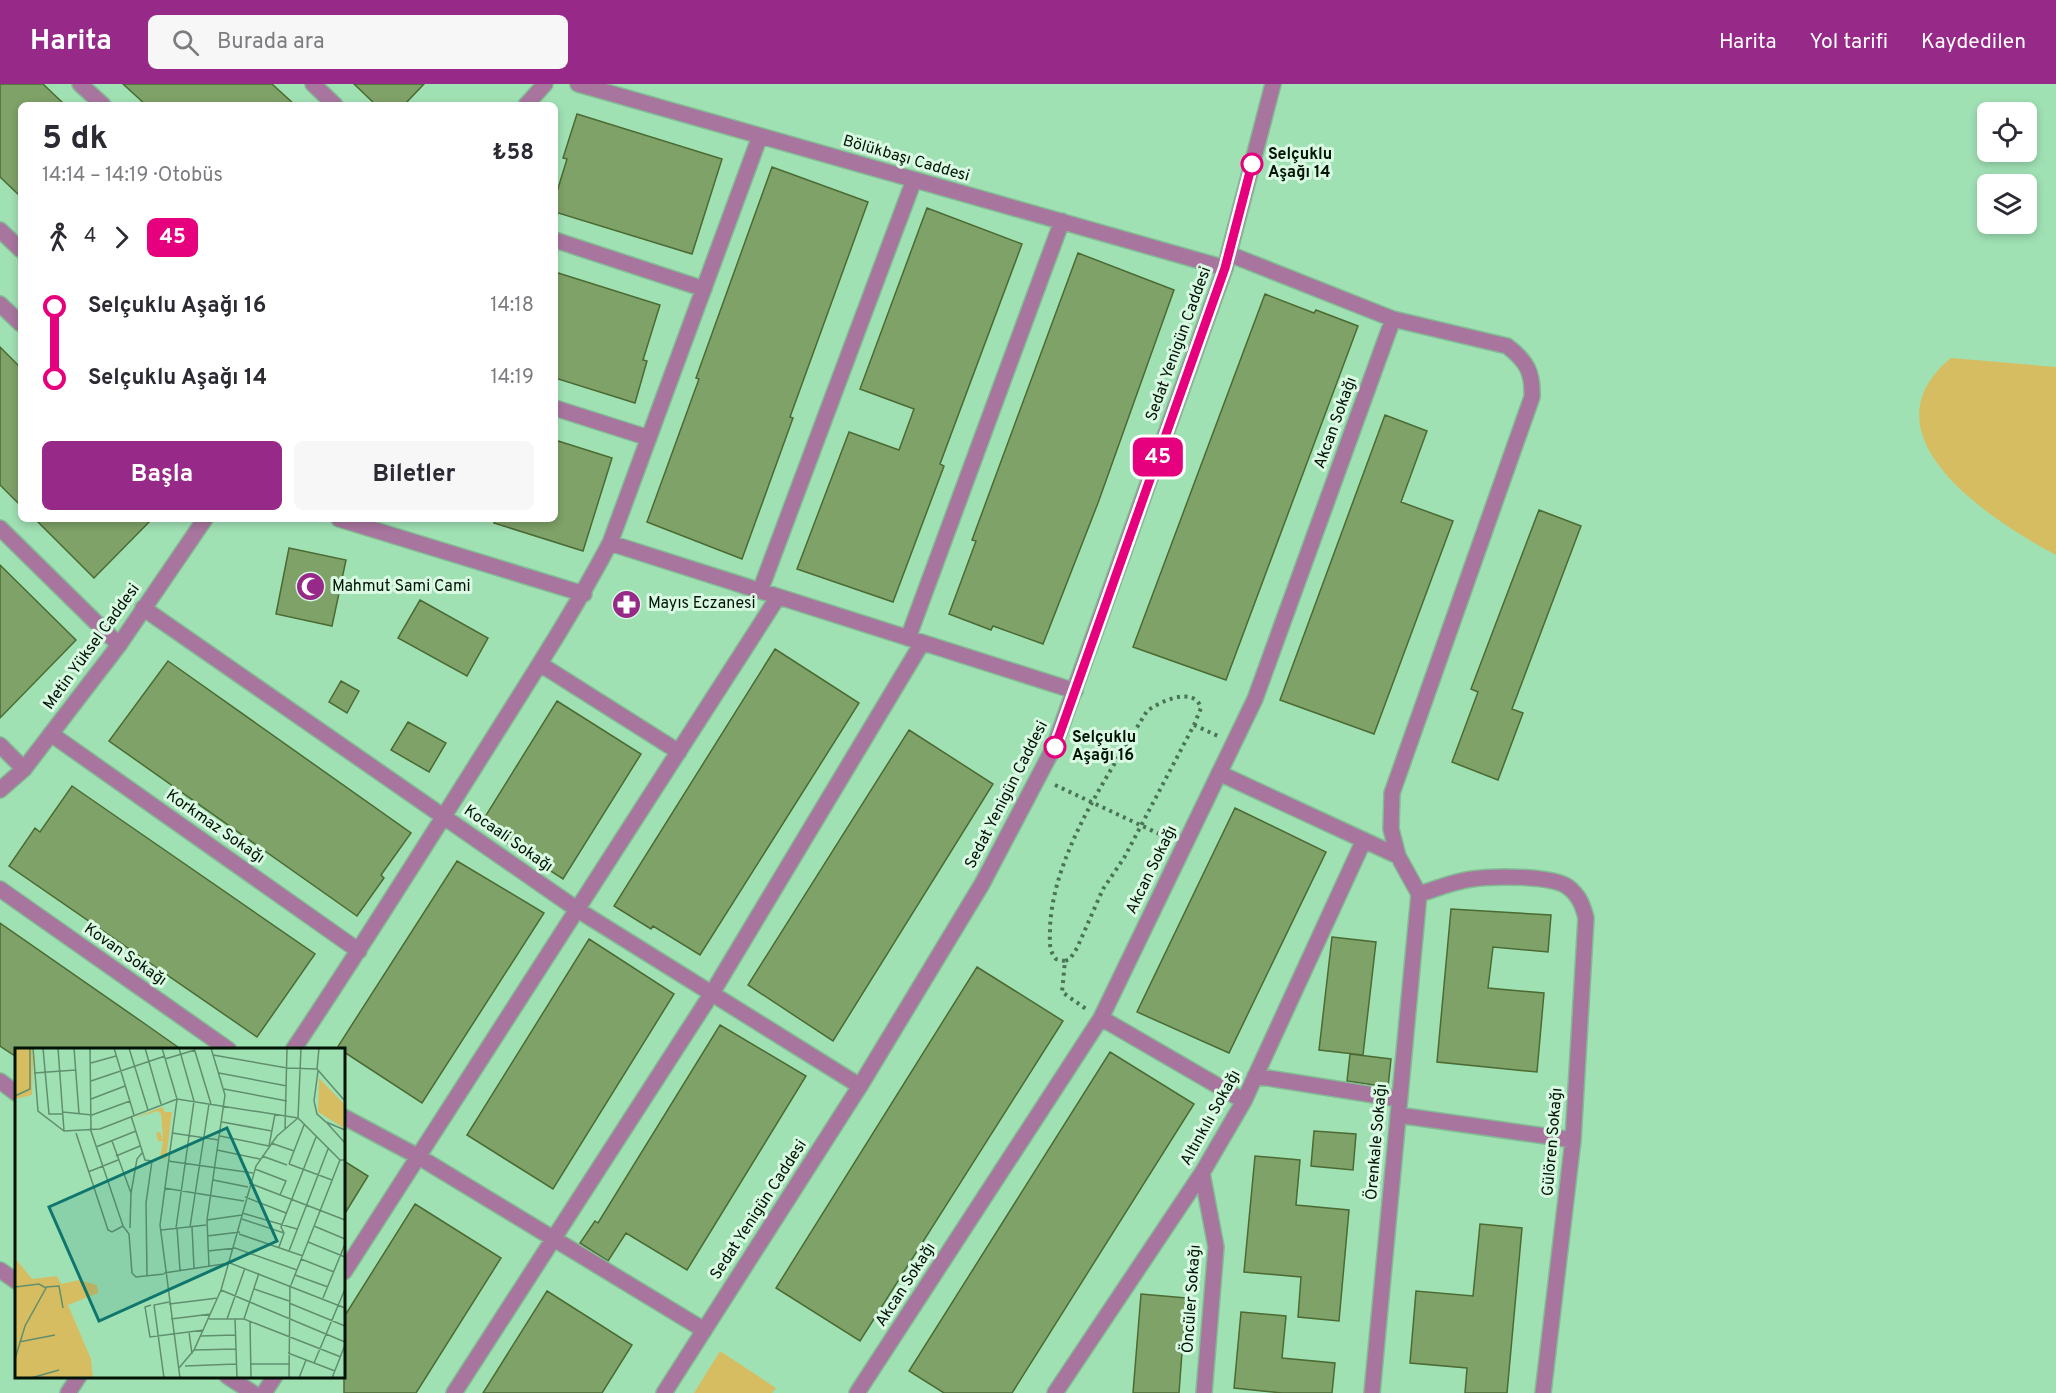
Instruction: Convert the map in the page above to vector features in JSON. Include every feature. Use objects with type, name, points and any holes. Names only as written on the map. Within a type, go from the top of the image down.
[{"type":"street","points":[[80,84],[100,102]]},
{"type":"street","points":[[313,84],[332,102]]},
{"type":"street","points":[[529,102],[545,84]]},
{"type":"street","name":"Bölükbaşı Caddesi","points":[[578,84],[1062,221],[1227,261],[1393,319],[1507,346],[1520,356],[1529,369],[1533,383],[1532,397],[1392,793],[1391,829],[1398,856],[1419,894]]},
{"type":"street","name":"Sedat Yenigün Caddesi","points":[[664,1393],[860,1086],[982,884],[1054,747],[1227,261],[1273,84]]},
{"type":"street","points":[[294,1048],[359,951],[584,594],[610,543],[760,136]]},
{"type":"street","points":[[760,591],[914,180]]},
{"type":"street","points":[[453,1393],[712,993],[915,640],[1062,221]]},
{"type":"street","points":[[0,230],[18,247]]},
{"type":"street","points":[[558,241],[704,289]]},
{"type":"street","points":[[0,304],[18,321]]},
{"type":"street","name":"Akcan Sokağı","points":[[857,1393],[1101,1018],[1255,699],[1393,319]]},
{"type":"street","points":[[558,409],[649,438]]},
{"type":"street","name":"Metin Yüksel Caddesi","points":[[0,790],[24,769],[119,645],[203,522]]},
{"type":"street","points":[[349,522],[584,594]]},
{"type":"street","points":[[0,528],[119,645]]},
{"type":"street","points":[[610,543],[1075,691]]},
{"type":"street","points":[[345,1270],[778,597]]},
{"type":"street","name":"Kocaali Sokağı","points":[[144,608],[578,910],[860,1086]]},
{"type":"street","points":[[540,664],[679,752]]},
{"type":"street","name":"Korkmaz Sokağı","points":[[51,734],[359,951]]},
{"type":"street","points":[[0,746],[24,769]]},
{"type":"street","points":[[1219,773],[1398,856]]},
{"type":"street","name":"Altınkılı Sokağı","points":[[1055,1393],[1202,1173],[1244,1101],[1364,840]]},
{"type":"street","name":"Gülören Sokağı","points":[[1419,894],[1472,879],[1526,878],[1556,881],[1567,886],[1577,895],[1586,918],[1573,1140],[1543,1393]]},
{"type":"street","name":"Kovan Sokağı","points":[[0,889],[226,1048]]},
{"type":"street","name":"Örenkale Sokağı","points":[[1372,1393],[1419,894]]},
{"type":"street","points":[[1101,1018],[1244,1101]]},
{"type":"street","points":[[1255,1076],[1400,1099]]},
{"type":"street","points":[[0,1081],[15,1092]]},
{"type":"street","points":[[1398,1115],[1573,1140]]},
{"type":"street","points":[[345,1118],[419,1157],[704,1330]]},
{"type":"street","name":"Öncüler Sokağı","points":[[1202,1173],[1216,1246],[1204,1393]]},
{"type":"street","points":[[0,1270],[15,1280]]},
{"type":"street","points":[[68,1393],[79,1378]]},
{"type":"street","points":[[229,1378],[253,1393]]},
{"type":"street","points":[[264,1393],[274,1378]]},
{"type":"path","points":[[1192,698],[1198,702],[1201,708],[1194,725],[1124,858],[1102,889],[1077,948],[1070,959],[1065,961],[1056,959],[1050,947],[1051,914],[1066,856],[1092,802],[1147,711],[1158,703],[1170,699],[1192,698]]},
{"type":"path","points":[[1194,725],[1233,744]]},
{"type":"path","points":[[1038,777],[1185,845]]},
{"type":"path","points":[[1065,961],[1062,992],[1101,1018]]},
{"type":"shaded area","points":[[1951,358],[2056,367],[2056,555],[2000,521],[1970,498],[1945,473],[1926,445],[1919,416],[1926,387]]},
{"type":"shaded area","points":[[720,1351],[776,1388],[772,1393],[694,1393]]},
{"type":"building","points":[[0,84],[43,84],[62,102],[18,102],[18,194],[0,177]]},
{"type":"building","points":[[123,84],[272,84],[292,102],[143,102]]},
{"type":"building","points":[[354,84],[424,84],[407,102],[373,102]]},
{"type":"building","points":[[577,114],[722,159],[692,254],[558,213],[558,188],[567,159],[563,158]]},
{"type":"building","points":[[772,167],[868,202],[790,417],[793,418],[742,559],[647,522]]},
{"type":"building","points":[[927,208],[1022,244],[940,464],[944,466],[893,602],[797,569],[849,432],[899,450],[914,409],[860,389]]},
{"type":"building","points":[[1078,253],[1174,290],[1098,503],[1043,644],[993,626],[991,630],[949,614],[976,541],[972,540]]},
{"type":"building","points":[[558,273],[660,305],[643,360],[647,361],[635,403],[558,379]]},
{"type":"building","points":[[1265,294],[1314,313],[1316,310],[1358,326],[1226,680],[1133,647]]},
{"type":"building","points":[[0,347],[18,365],[18,503],[0,485]]},
{"type":"building","points":[[1385,415],[1427,431],[1401,502],[1453,521],[1374,734],[1280,700]]},
{"type":"building","points":[[558,441],[612,458],[583,551],[494,523],[558,522]]},
{"type":"building","points":[[1539,510],[1581,526],[1512,709],[1523,713],[1498,780],[1452,762],[1478,692],[1471,689]]},
{"type":"building","points":[[38,522],[149,522],[94,578]]},
{"type":"building","name":"Mahmut Sami Cami","points":[[289,548],[346,560],[332,626],[276,614]]},
{"type":"building","points":[[0,565],[76,640],[0,718]]},
{"type":"building","points":[[420,600],[488,638],[467,676],[398,638]]},
{"type":"building","points":[[775,649],[859,703],[700,955],[653,926],[651,929],[614,906]]},
{"type":"building","points":[[168,661],[411,833],[381,875],[384,878],[357,916],[109,741]]},
{"type":"building","points":[[341,681],[359,691],[347,713],[329,702]]},
{"type":"building","points":[[557,701],[641,754],[563,879],[480,825]]},
{"type":"building","points":[[408,722],[446,743],[429,772],[391,750]]},
{"type":"building","points":[[909,730],[993,784],[833,1041],[748,985]]},
{"type":"building","points":[[72,786],[315,954],[257,1037],[9,866],[35,828],[40,832]]},
{"type":"building","points":[[1235,808],[1326,852],[1229,1053],[1137,1012]]},
{"type":"building","points":[[457,861],[544,913],[422,1103],[345,1053],[345,1048],[337,1048]]},
{"type":"building","points":[[1451,909],[1551,915],[1548,952],[1493,947],[1488,988],[1544,993],[1537,1072],[1437,1062]]},
{"type":"building","points":[[0,923],[179,1048],[15,1048],[15,1056],[0,1046]]},
{"type":"building","points":[[1332,937],[1376,942],[1363,1055],[1319,1050]]},
{"type":"building","points":[[589,939],[674,994],[553,1189],[467,1135]]},
{"type":"building","points":[[977,967],[1063,1021],[860,1341],[776,1288]]},
{"type":"building","points":[[720,1025],[806,1076],[687,1270],[626,1233],[608,1261],[580,1243],[595,1221],[598,1223]]},
{"type":"building","points":[[1110,1052],[1194,1104],[1012,1393],[944,1393],[909,1371]]},
{"type":"building","points":[[1350,1054],[1391,1059],[1388,1087],[1347,1081]]},
{"type":"building","points":[[1314,1131],[1356,1134],[1353,1170],[1311,1166]]},
{"type":"building","points":[[1255,1156],[1300,1160],[1296,1205],[1349,1210],[1339,1321],[1298,1317],[1301,1277],[1244,1272]]},
{"type":"building","points":[[345,1162],[368,1176],[345,1213]]},
{"type":"building","points":[[415,1204],[501,1258],[416,1393],[344,1393],[345,1315]]},
{"type":"building","points":[[1480,1224],[1522,1228],[1507,1393],[1465,1393],[1467,1368],[1410,1363],[1416,1291],[1473,1296]]},
{"type":"building","points":[[547,1291],[632,1345],[602,1393],[483,1393]]},
{"type":"building","points":[[1141,1294],[1186,1298],[1179,1393],[1133,1393]]},
{"type":"building","points":[[1241,1312],[1286,1316],[1282,1358],[1335,1363],[1332,1393],[1282,1393],[1234,1388]]},
{"type":"bus line","name":"45","points":[[1055,747],[1225,268],[1252,164]]},
{"type":"place","name":"Selçuklu Aşağı 14","points":[[1252,164]]},
{"type":"place","name":"Mahmut Sami Cami","points":[[311,587]]},
{"type":"place","name":"Mayıs Eczanesi","points":[[627,604]]},
{"type":"place","name":"Selçuklu Aşağı 16","points":[[1055,747]]}]
